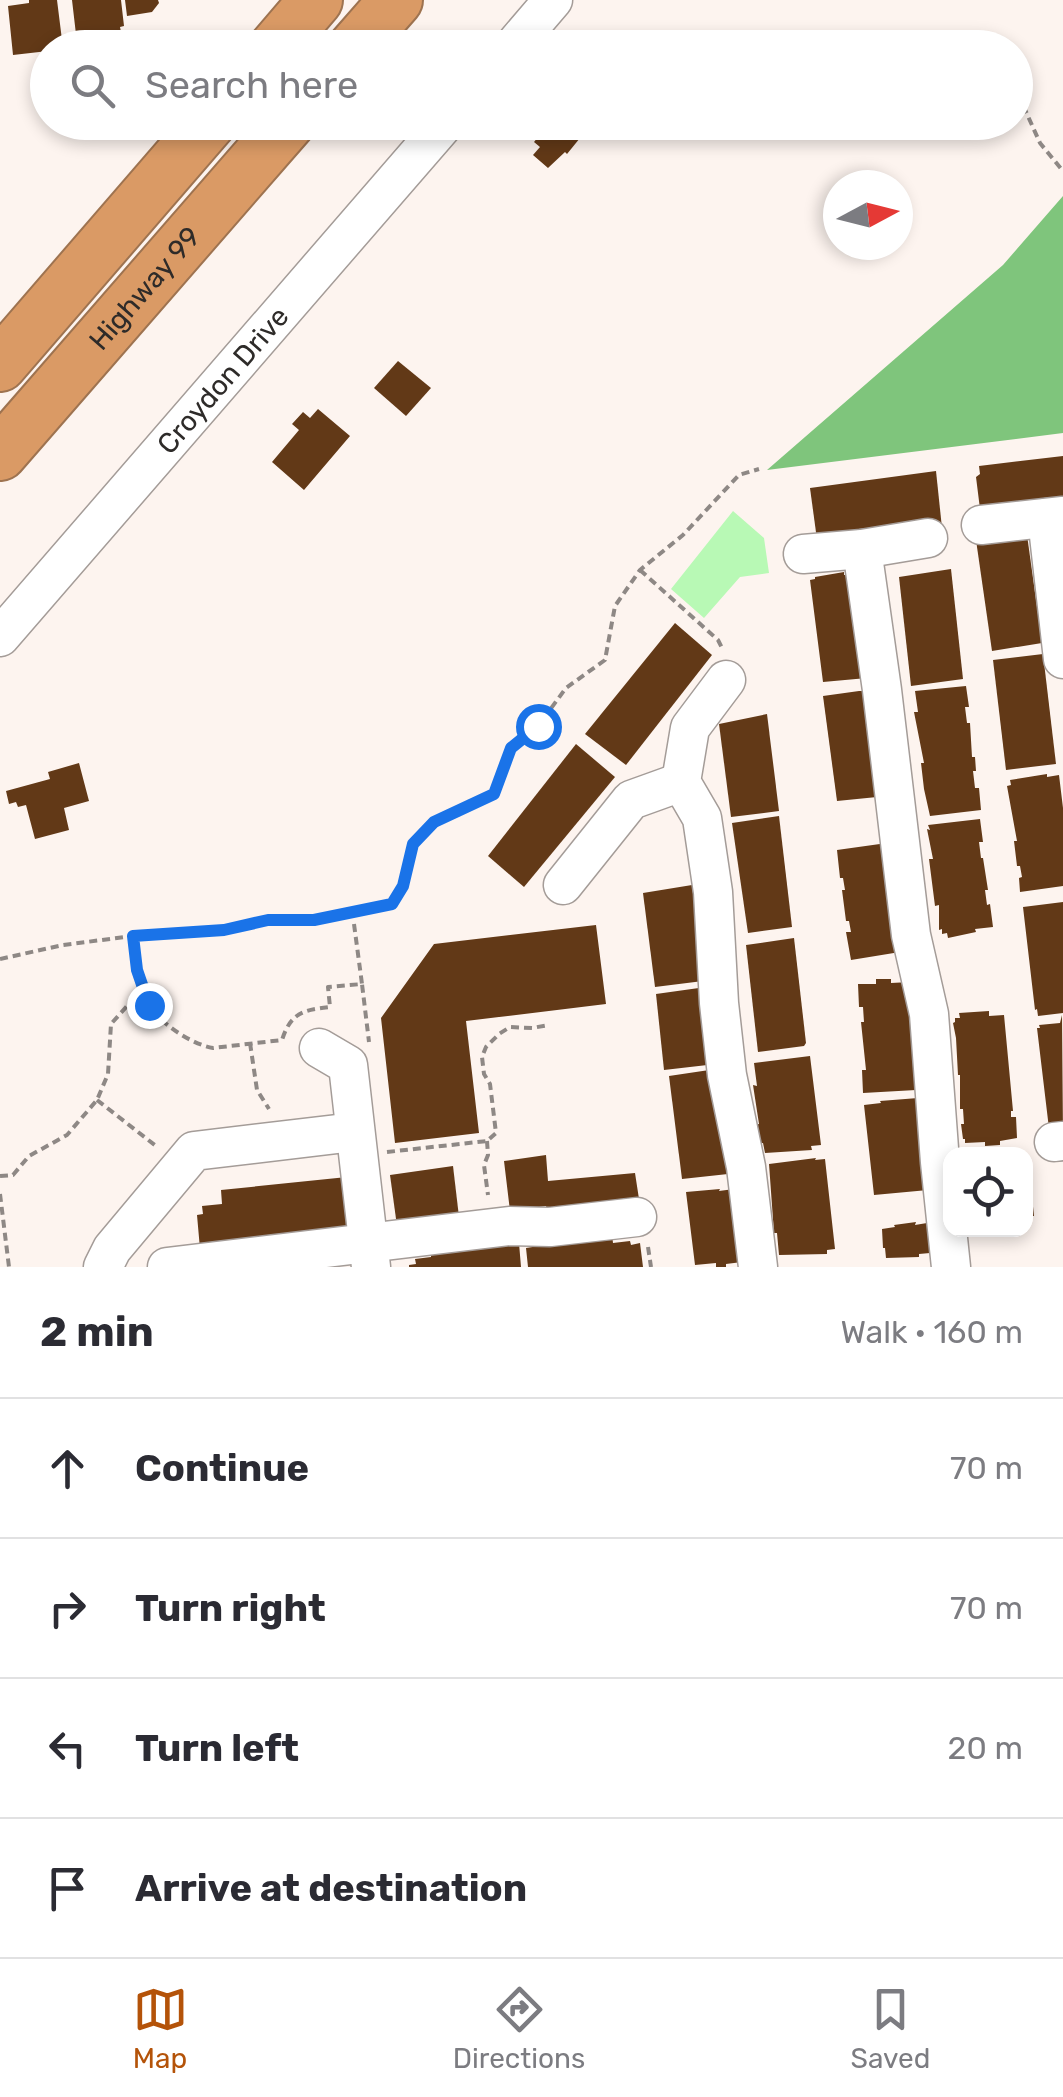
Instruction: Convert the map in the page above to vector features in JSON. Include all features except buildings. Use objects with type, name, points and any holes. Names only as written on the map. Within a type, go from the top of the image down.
[{"type":"highway","points":[[290,30],[316,0]]},
{"type":"highway","points":[[370,30],[396,0]]},
{"type":"highway","points":[[0,365],[194,140]]},
{"type":"highway","name":"Highway 99","points":[[0,454],[273,140]]},
{"type":"street","points":[[527,30],[553,0]]},
{"type":"street","name":"Croydon Drive","points":[[0,637],[430,140]]},
{"type":"street","points":[[982,525],[1055,517],[1063,659]]},
{"type":"street","points":[[802,554],[928,538]]},
{"type":"street","points":[[862,549],[911,935],[930,1014],[943,1147]]},
{"type":"street","points":[[726,680],[690,728],[682,782],[702,818],[713,892],[727,1074],[746,1168],[758,1267]]},
{"type":"street","points":[[563,885],[631,800],[682,782]]},
{"type":"street","points":[[319,1048],[348,1066],[368,1142],[370,1256]]},
{"type":"street","points":[[103,1267],[112,1249],[194,1152],[368,1142]]},
{"type":"street","points":[[168,1267],[370,1256],[492,1228],[550,1227],[638,1217]]},
{"type":"street","points":[[949,1237],[951,1267]]},
{"type":"path","points":[[1033,127],[1040,143],[1063,171]]},
{"type":"path","points":[[0,960],[133,936],[224,930],[268,920],[314,920],[392,904],[403,886],[413,844],[434,822],[494,794],[511,748],[538,726],[566,688],[606,660],[614,606],[640,570],[683,535],[739,475],[759,469]]},
{"type":"path","points":[[640,570],[718,640],[730,664],[726,680]]},
{"type":"path","points":[[354,924],[362,984]]},
{"type":"path","points":[[133,936],[137,970],[149,1005],[175,1031],[214,1048]]},
{"type":"path","points":[[0,1176],[13,1174],[29,1156],[66,1135],[97,1100],[108,1074],[111,1024],[127,1006],[149,1005]]},
{"type":"path","points":[[368,1142],[487,1141],[496,1133],[490,1084],[482,1058],[486,1047],[510,1027],[549,1025]]},
{"type":"path","points":[[250,1043],[256,1090],[273,1116]]},
{"type":"path","points":[[97,1100],[162,1151]]},
{"type":"path","points":[[487,1141],[484,1165],[492,1228]]},
{"type":"path","points":[[0,1194],[8,1267]]},
{"type":"green space","points":[[1063,196],[1063,433],[767,470],[1003,265]]},
{"type":"green space","points":[[733,511],[764,538],[769,573],[740,577],[704,618],[671,589]]},
{"type":"route","points":[[149,1005],[137,970],[133,936],[224,930],[268,920],[314,920],[392,904],[403,886],[413,844],[434,822],[494,794],[511,748],[538,726]]}]
